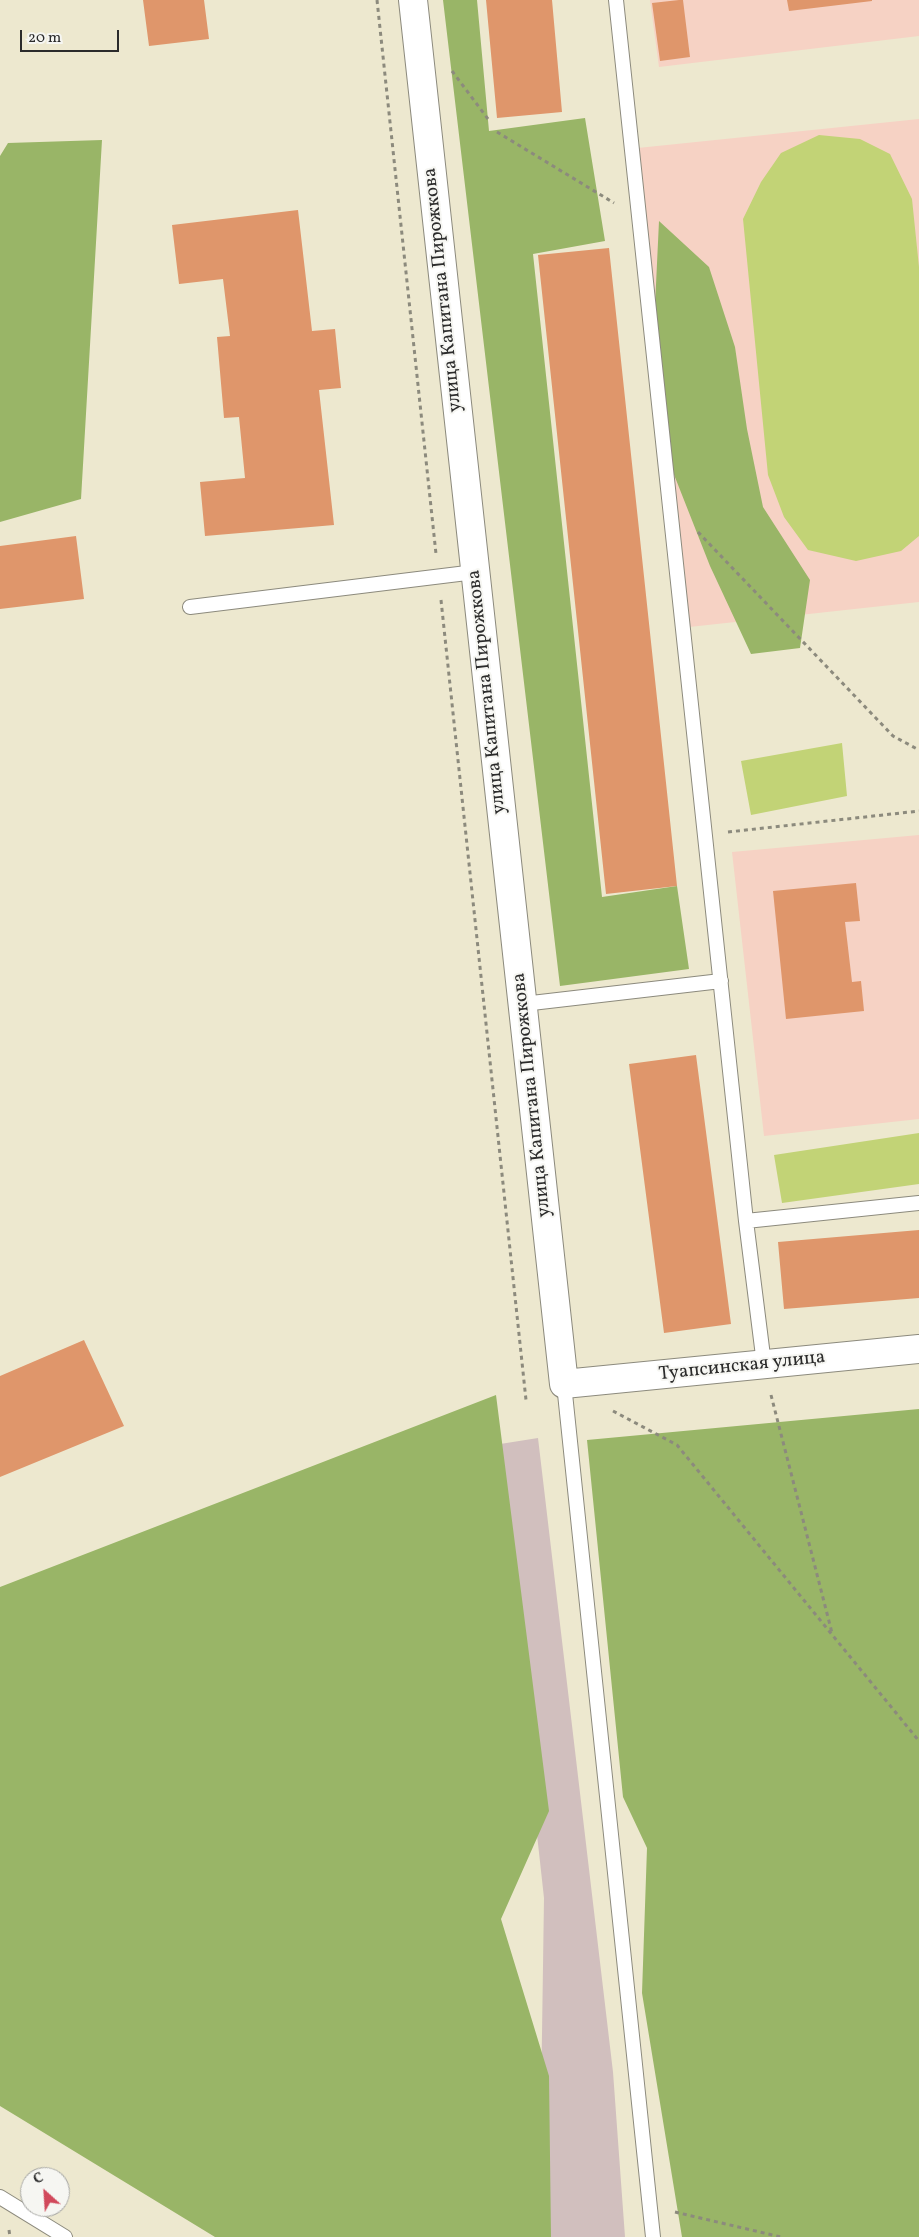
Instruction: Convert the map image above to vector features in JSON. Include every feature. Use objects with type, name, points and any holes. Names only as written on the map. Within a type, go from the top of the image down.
[{"type":"street","name":"улица Капитана Пирожкова","points":[[413,0],[564,1384]]},
{"type":"street","name":"Туапсинская улица","points":[[564,1384],[919,1349]]},
{"type":"lane","points":[[616,0],[746,1221],[764,1364]]},
{"type":"lane","points":[[190,607],[475,572]]},
{"type":"lane","points":[[523,1004],[720,980]]},
{"type":"lane","points":[[746,1221],[919,1204]]},
{"type":"lane","points":[[564,1384],[654,2237]]},
{"type":"lane","points":[[0,2197],[65,2237]]},
{"type":"path","points":[[377,0],[526,1400]]},
{"type":"path","points":[[497,132],[640,220]]},
{"type":"path","points":[[670,502],[892,736],[919,750]]},
{"type":"path","points":[[705,835],[919,811]]},
{"type":"path","points":[[764,1364],[833,1636]]},
{"type":"path","points":[[608,1408],[677,1445],[919,1742]]},
{"type":"path","points":[[650,2206],[781,2237]]},
{"type":"shaded area","points":[[650,0],[919,0],[919,36],[659,67]]},
{"type":"shaded area","points":[[919,119],[919,602],[680,628],[628,149]]},
{"type":"shaded area","points":[[919,835],[919,1119],[764,1136],[732,852]]},
{"type":"shaded area","points":[[538,1438],[613,2072],[625,2237],[542,2237],[541,2102],[544,1898],[494,1445]]},
{"type":"green space","points":[[443,0],[477,0],[489,131],[585,118],[605,241],[533,254],[602,897],[677,886],[689,969],[560,986]]},
{"type":"green space","points":[[819,135],[860,139],[890,154],[912,199],[919,267],[919,536],[901,551],[856,561],[808,550],[784,517],[768,475],[743,219],[761,182],[781,153]]},
{"type":"green space","points":[[102,140],[81,499],[0,522],[0,156],[8,143]]},
{"type":"green space","points":[[659,221],[709,267],[735,347],[747,429],[763,507],[810,580],[800,648],[751,654],[710,566],[671,467],[654,327]]},
{"type":"green space","points":[[842,743],[847,796],[751,815],[741,761]]},
{"type":"green space","points":[[919,1133],[919,1184],[782,1203],[774,1155]]},
{"type":"green space","points":[[496,1395],[549,1811],[501,1919],[549,2076],[551,2237],[215,2237],[0,2106],[0,1587]]},
{"type":"green space","points":[[919,1409],[919,2237],[682,2237],[642,1993],[647,1848],[623,1797],[587,1440]]},
{"type":"building","points":[[143,0],[204,0],[209,39],[149,46]]},
{"type":"building","points":[[486,0],[552,0],[562,112],[497,118]]},
{"type":"building","points":[[683,0],[690,57],[660,61],[652,3]]},
{"type":"building","points":[[787,0],[872,0],[872,1],[789,11]]},
{"type":"building","points":[[298,210],[312,331],[335,329],[341,388],[319,390],[334,525],[205,536],[200,482],[245,478],[239,417],[224,418],[217,337],[230,336],[223,279],[179,284],[172,225]]},
{"type":"building","points":[[609,248],[677,886],[606,894],[538,255]]},
{"type":"building","points":[[76,536],[84,599],[0,609],[0,546]]},
{"type":"building","points":[[856,883],[860,921],[845,922],[852,982],[861,981],[864,1011],[786,1019],[773,891]]},
{"type":"building","points":[[696,1055],[731,1324],[664,1333],[629,1064]]},
{"type":"building","points":[[919,1230],[919,1298],[784,1309],[778,1242]]},
{"type":"building","points":[[84,1340],[124,1426],[0,1477],[0,1376]]}]
